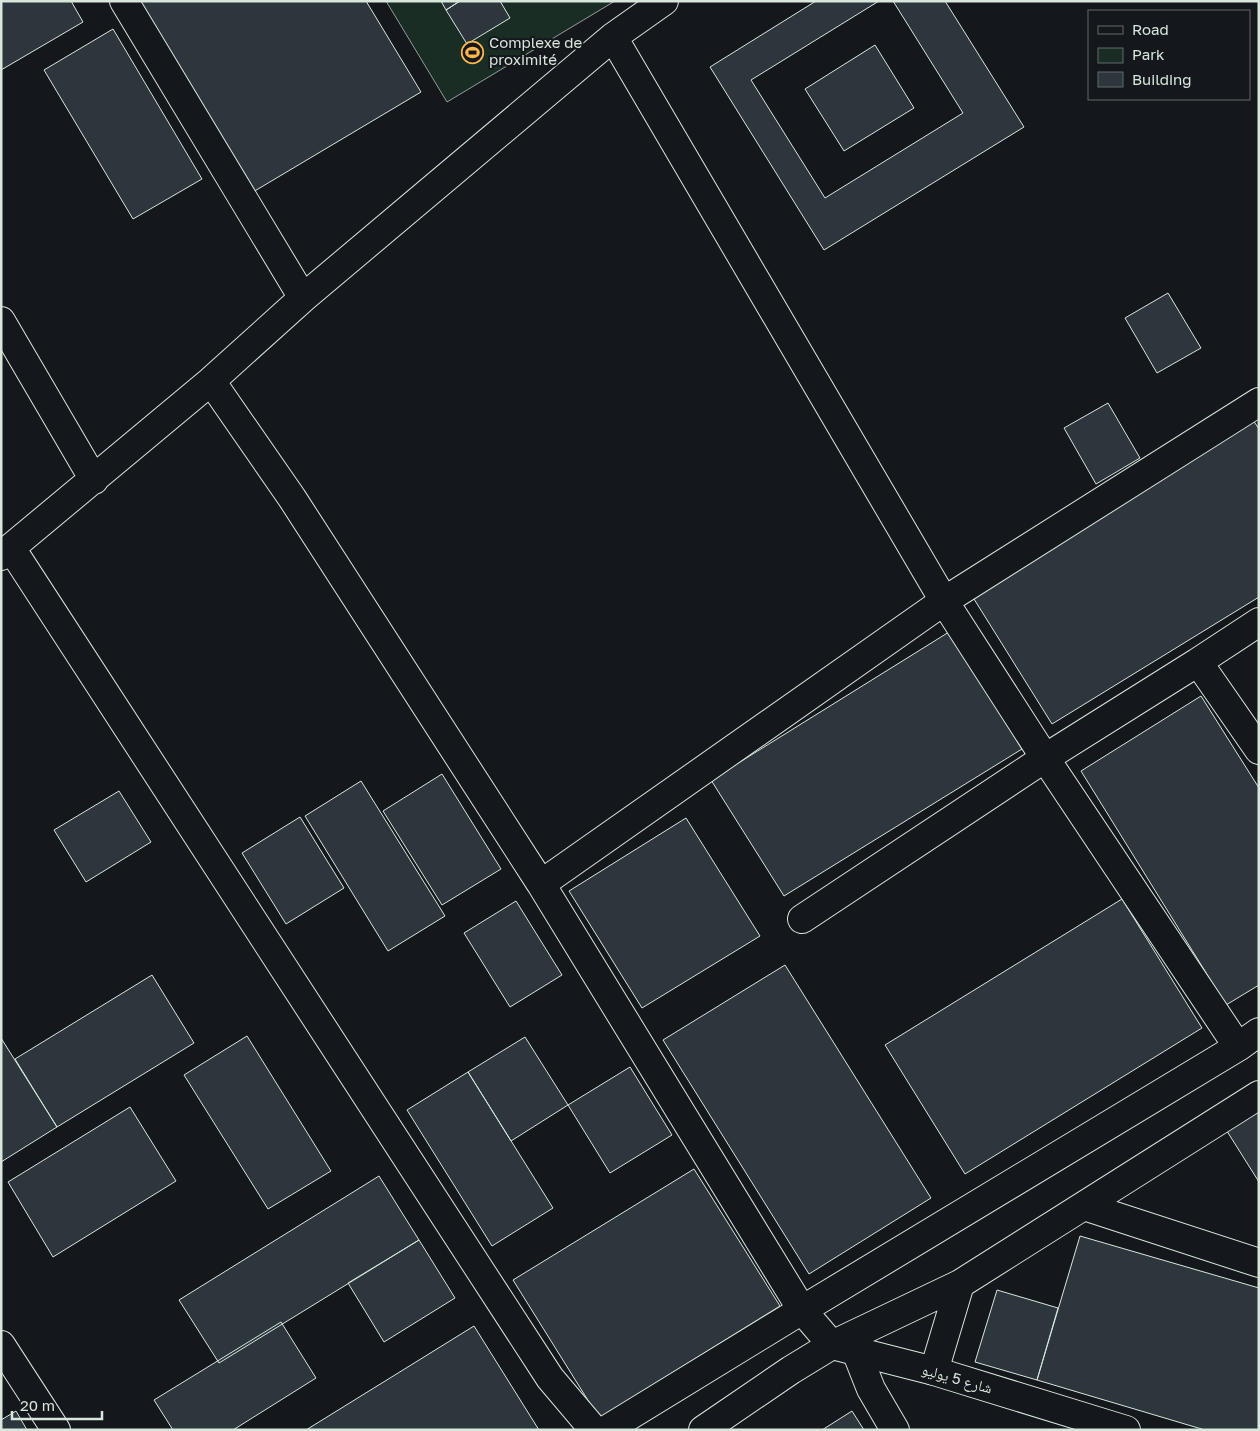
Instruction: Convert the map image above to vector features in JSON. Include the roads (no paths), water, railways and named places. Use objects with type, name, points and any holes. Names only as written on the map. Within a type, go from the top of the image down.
[{"type":"street","points":[[124,1],[303,298]]},
{"type":"street","points":[[594,1430],[550,1378],[6,552],[211,381],[303,298],[613,37],[664,1]]},
{"type":"street","points":[[606,1430],[1248,1040],[1045,758],[944,601],[613,37]]},
{"type":"street","points":[[1,321],[94,480]]},
{"type":"street","points":[[211,381],[292,498],[541,884],[802,1310],[844,1348],[895,1430]]},
{"type":"street","points":[[541,884],[944,601],[1259,402]]},
{"type":"street","points":[[802,919],[1045,758],[1259,622]]},
{"type":"street","points":[[1198,662],[1259,750]]},
{"type":"street","points":[[703,1430],[791,1370],[844,1348],[960,1284],[1259,1094]]},
{"type":"street","points":[[1084,1206],[1259,1263]]},
{"type":"street","points":[[934,1371],[960,1284]]},
{"type":"street","points":[[1,1344],[56,1430]]},
{"type":"street","name":"شارع 5 يوليو","points":[[844,1348],[934,1371],[1118,1428]]},
{"type":"place","name":"Complexe de proximité","points":[[473,52]]}]
